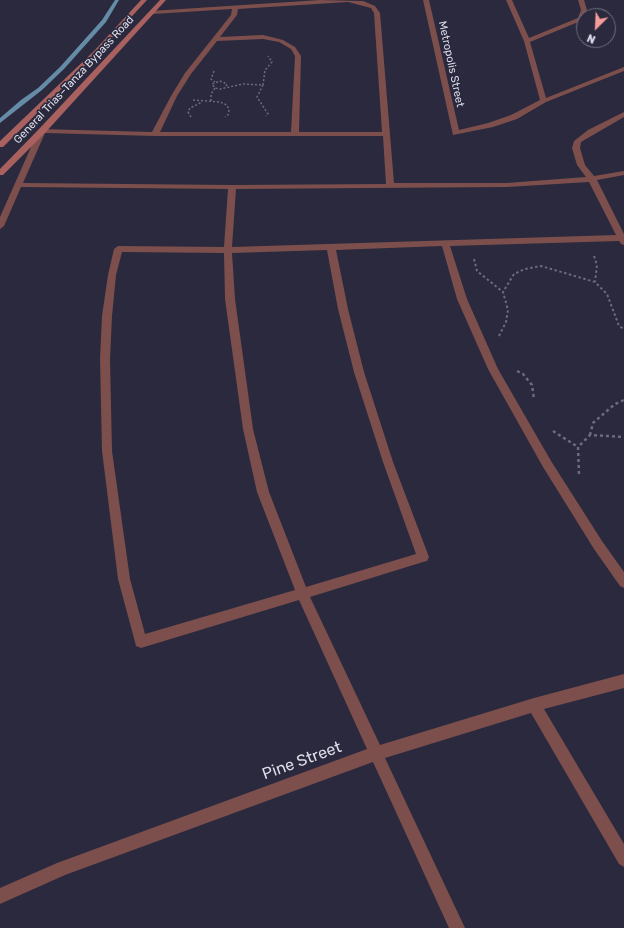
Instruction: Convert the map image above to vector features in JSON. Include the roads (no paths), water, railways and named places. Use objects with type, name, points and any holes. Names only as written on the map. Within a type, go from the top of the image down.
[{"type":"main road","name":"General Trias–Tanza Bypass Road","points":[[0,145],[97,52],[144,0]]},
{"type":"main road","name":"General Trias–Tanza Bypass Road","points":[[0,173],[42,131],[164,0]]},
{"type":"street","points":[[153,12],[348,0],[373,7],[377,13],[390,185]]},
{"type":"street","name":"Metropolis Street","points":[[426,0],[456,133],[490,126],[514,117],[544,101]]},
{"type":"street","points":[[509,0],[527,41],[544,101],[624,69]]},
{"type":"street","points":[[527,41],[581,18],[584,10],[581,0]]},
{"type":"street","points":[[155,134],[177,90],[188,72],[234,15],[236,6]]},
{"type":"street","points":[[214,39],[263,37],[281,41],[293,48],[298,56],[295,134]]},
{"type":"street","points":[[331,247],[343,309],[360,372],[388,462],[423,557],[141,642],[124,579],[107,452],[105,402],[107,316],[112,275],[118,249],[228,250],[587,239],[623,240],[592,179],[581,165],[577,156],[576,148],[578,141],[590,132],[624,114]]},
{"type":"street","points":[[0,226],[42,131],[155,134],[386,134]]},
{"type":"street","points":[[18,185],[232,187],[507,185],[592,179],[624,173]]},
{"type":"street","points":[[232,187],[228,250],[230,298],[248,429],[263,492],[302,593],[457,928]]},
{"type":"street","points":[[445,243],[462,298],[493,369],[547,464],[598,545],[624,582]]},
{"type":"street","name":"Pine Street","points":[[0,896],[62,868],[377,754],[534,705],[624,681]]},
{"type":"street","points":[[534,705],[624,859]]},
{"type":"waterway","points":[[0,121],[23,101],[40,89],[62,68],[104,21],[117,0]]}]
